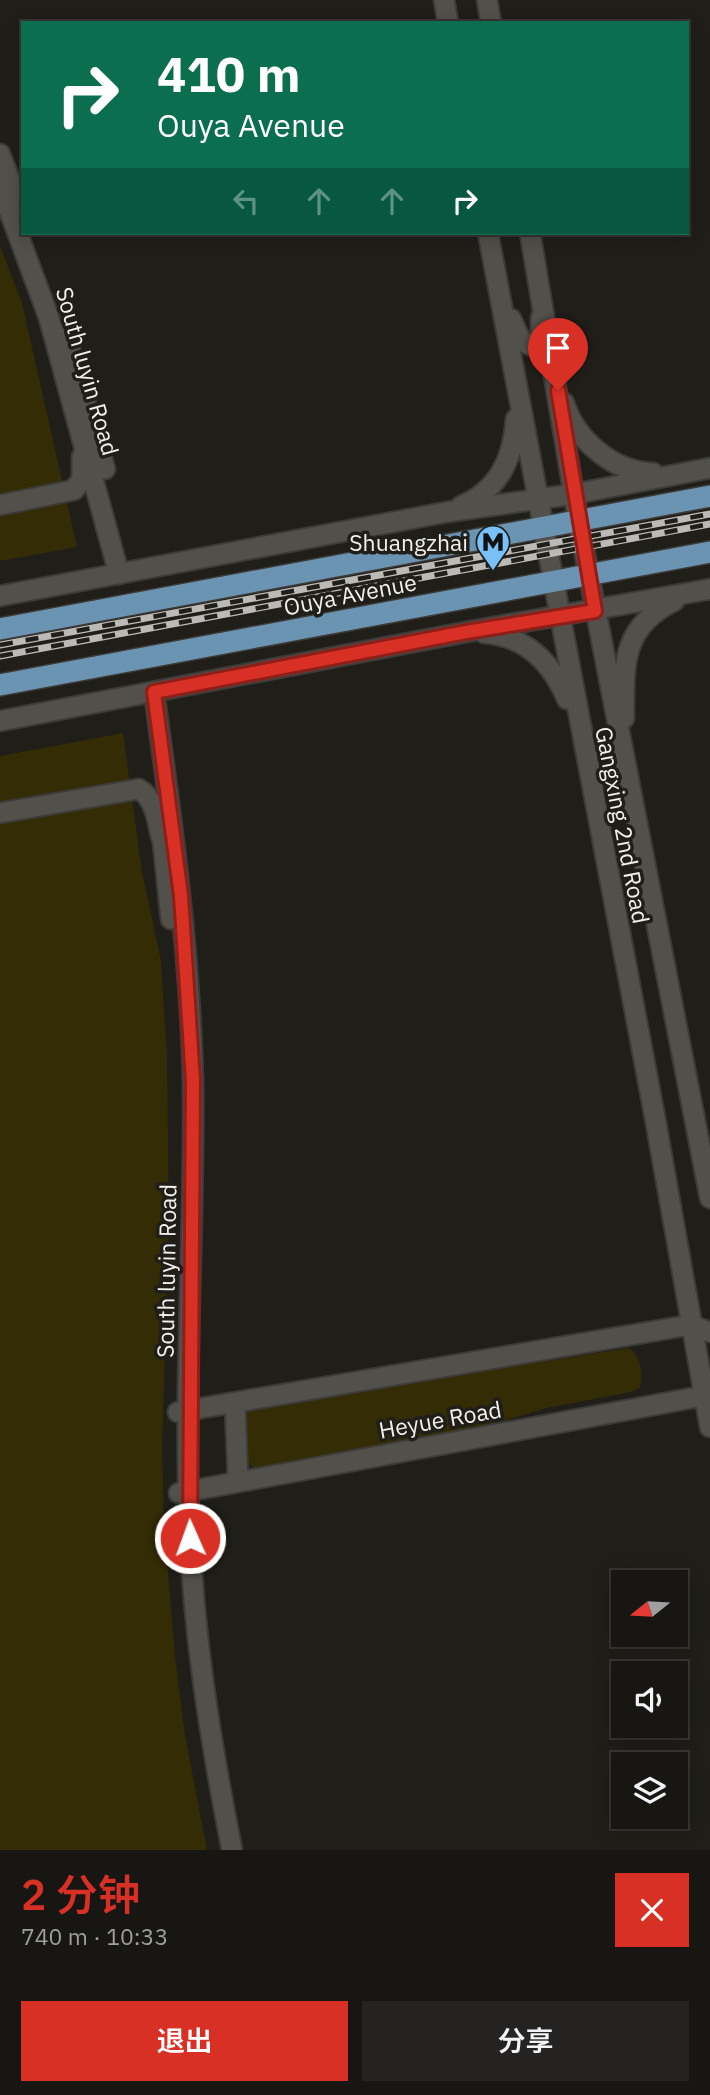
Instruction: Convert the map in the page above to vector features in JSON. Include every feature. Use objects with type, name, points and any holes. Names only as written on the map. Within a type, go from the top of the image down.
[{"type":"main road","name":"Ouya Avenue","points":[[0,629],[710,496]]},
{"type":"main road","name":"Ouya Avenue","points":[[0,685],[710,552]]},
{"type":"street","points":[[444,0],[448,21]]},
{"type":"street","points":[[487,0],[491,21]]},
{"type":"street","points":[[0,153],[21,208]]},
{"type":"street","name":"South luyin Road","points":[[0,186],[49,318],[70,405],[125,573]]},
{"type":"street","name":"South luyin Road","points":[[31,235],[95,431],[125,573]]},
{"type":"street","name":"Gangxing 2nd Road","points":[[488,235],[655,1118],[710,1427]]},
{"type":"street","name":"Gangxing 2nd Road","points":[[530,235],[595,611],[710,1198]]},
{"type":"street","points":[[492,254],[515,329],[522,341],[530,345],[541,336],[535,260]]},
{"type":"street","points":[[554,366],[567,412],[580,432],[610,461],[627,469],[649,473],[686,472]]},
{"type":"street","points":[[447,512],[474,500],[490,489],[509,460],[516,424],[514,373]]},
{"type":"street","points":[[0,505],[68,492],[80,485],[82,458],[70,405]]},
{"type":"street","points":[[0,596],[447,512],[574,494],[710,468]]},
{"type":"street","points":[[0,721],[466,632],[706,590]]},
{"type":"street","points":[[624,761],[625,667],[630,642],[639,624],[652,612],[706,590]]},
{"type":"street","points":[[466,632],[512,639],[536,653],[555,673],[580,731]]},
{"type":"street","name":"South luyin Road","points":[[149,693],[173,932],[182,1065],[185,1616],[195,1698],[221,1850]]},
{"type":"street","name":"South luyin Road","points":[[149,693],[179,873],[191,1052],[193,1238],[183,1411]]},
{"type":"street","points":[[594,799],[597,762],[606,757],[615,762],[638,830]]},
{"type":"street","points":[[0,813],[139,789],[149,798],[155,811],[162,842]]},
{"type":"street","points":[[183,1411],[690,1325],[710,1332]]},
{"type":"street","name":"Heyue Road","points":[[183,1492],[706,1393]]},
{"type":"street","points":[[235,1403],[238,1481]]},
{"type":"street","name":"South luyin Road","points":[[183,1492],[202,1676],[232,1850]]},
{"type":"shaded area","points":[[0,246],[22,303],[77,547],[0,561]]},
{"type":"shaded area","points":[[123,733],[142,872],[161,961],[167,1055],[169,1227],[162,1449],[164,1523],[175,1657],[185,1735],[207,1850],[0,1850],[0,756]]},
{"type":"shaded area","points":[[629,1348],[638,1360],[642,1377],[640,1388],[631,1392],[547,1408],[479,1428],[255,1468],[245,1462],[244,1414],[249,1410],[475,1368],[528,1364]]},
{"type":"railway","points":[[0,645],[710,514]]},
{"type":"railway","points":[[0,656],[710,524]]},
{"type":"place","name":"Shuangzhai","points":[[493,572]]},
{"type":"route","points":[[190,1538],[188,1394],[193,1238],[193,1080],[181,896],[154,692],[466,632],[595,611],[558,390]]}]
